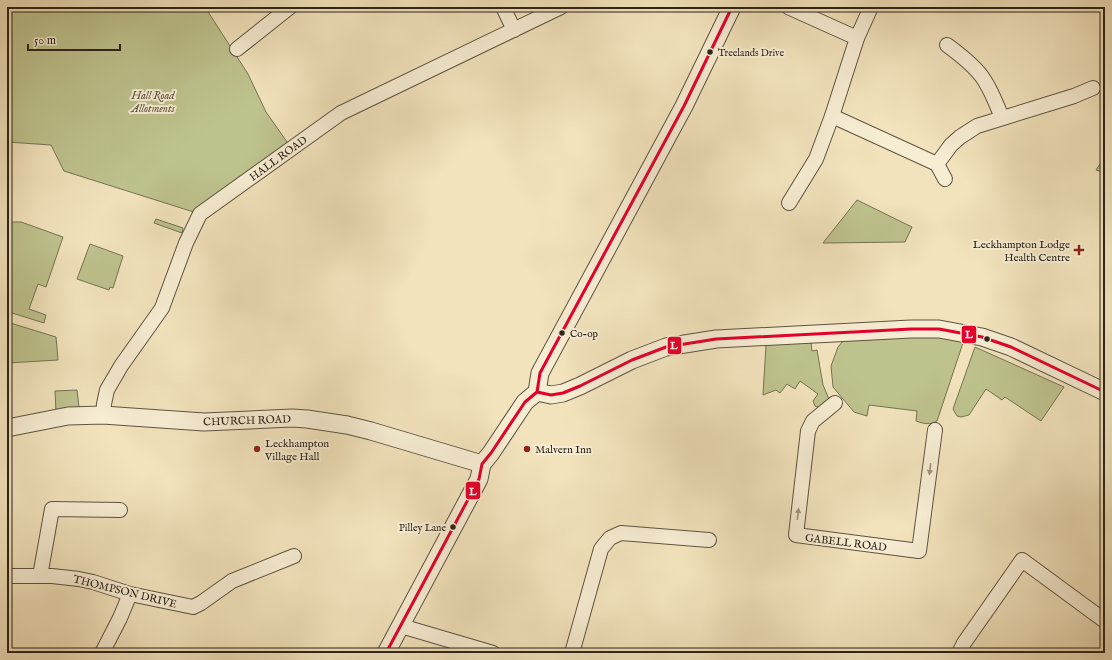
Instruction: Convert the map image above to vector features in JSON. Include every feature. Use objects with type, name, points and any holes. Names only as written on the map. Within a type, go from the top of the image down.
[{"type":"street","points":[[503,7],[514,30]]},
{"type":"street","name":"HALL ROAD","points":[[103,415],[107,390],[121,366],[162,308],[186,243],[200,214],[341,113],[561,7]]},
{"type":"street","points":[[386,653],[479,479],[482,464],[525,402],[537,392],[540,373],[684,106],[732,7]]},
{"type":"street","points":[[788,7],[857,38]]},
{"type":"street","points":[[789,203],[816,159],[832,116],[857,38],[871,7]]},
{"type":"street","points":[[237,49],[285,9]]},
{"type":"street","points":[[947,45],[969,62],[983,77],[993,94],[1002,118]]},
{"type":"street","points":[[937,164],[951,145],[964,134],[977,126],[1074,96],[1092,88]]},
{"type":"street","points":[[832,116],[937,164],[945,179]]},
{"type":"street","points":[[537,392],[551,395],[563,393],[632,360],[666,347],[716,339],[918,329],[954,331],[1011,347],[1105,392]]},
{"type":"street","name":"GABELL ROAD","points":[[836,403],[818,416],[809,427],[796,536],[919,551],[935,430]]},
{"type":"street","name":"CHURCH ROAD","points":[[7,428],[68,416],[103,415],[204,422],[292,418],[322,421],[371,431],[482,464]]},
{"type":"street","points":[[40,576],[52,508],[120,510]]},
{"type":"street","points":[[572,653],[601,548],[610,538],[621,533],[709,540]]},
{"type":"street","name":"THOMPSON DRIVE","points":[[7,576],[64,577],[86,580],[130,594],[193,606],[201,603],[232,580],[294,556]]},
{"type":"street","points":[[960,653],[964,643],[1022,560],[1105,621]]},
{"type":"street","points":[[102,653],[120,618],[130,594]]},
{"type":"street","points":[[401,626],[493,653]]},
{"type":"green space","name":"Hall Road Allotments","points":[[7,7],[205,7],[248,74],[266,112],[292,149],[200,214],[64,171],[51,145],[7,142]]},
{"type":"green space","points":[[1105,156],[1105,173],[1096,170]]},
{"type":"green space","points":[[857,200],[912,227],[905,242],[823,243]]},
{"type":"green space","points":[[156,219],[183,228],[182,233],[154,223]]},
{"type":"green space","points":[[11,222],[21,222],[63,237],[46,287],[38,284],[29,309],[46,315],[44,323],[9,312],[7,316],[7,233]]},
{"type":"green space","points":[[90,244],[123,256],[113,288],[110,287],[109,290],[77,279]]},
{"type":"green space","points":[[7,322],[56,337],[58,360],[7,363]]},
{"type":"green space","points":[[941,332],[963,343],[937,421],[929,424],[922,423],[916,421],[917,411],[869,405],[867,416],[854,412],[833,387],[831,366],[838,347],[847,336]]},
{"type":"green space","points":[[811,342],[812,351],[817,350],[823,385],[829,399],[823,409],[815,406],[813,401],[818,394],[800,381],[795,389],[787,384],[780,393],[776,390],[763,395],[766,345]]},
{"type":"green space","points":[[975,347],[1064,387],[1041,421],[1005,397],[1002,400],[986,389],[969,415],[961,417],[957,416],[953,409]]},
{"type":"green space","points":[[77,390],[79,407],[56,412],[55,391]]},
{"type":"transit line","name":"L","points":[[386,653],[479,479],[482,464],[525,402],[537,392],[540,373],[684,106],[732,7]]},
{"type":"transit line","name":"L","points":[[537,392],[551,395],[563,393],[632,360],[666,347],[716,339],[911,329],[939,329],[982,337],[1011,347],[1105,392]]},
{"type":"place","name":"Treelands Drive","points":[[710,52]]},
{"type":"place","name":"Leckhampton Lodge Health Centre","points":[[1079,250]]},
{"type":"place","name":"Co-op","points":[[562,333]]},
{"type":"place","name":"Leckhampton Village Hall","points":[[257,449]]},
{"type":"place","name":"Malvern Inn","points":[[527,449]]},
{"type":"place","name":"Pilley Lane","points":[[453,527]]}]
